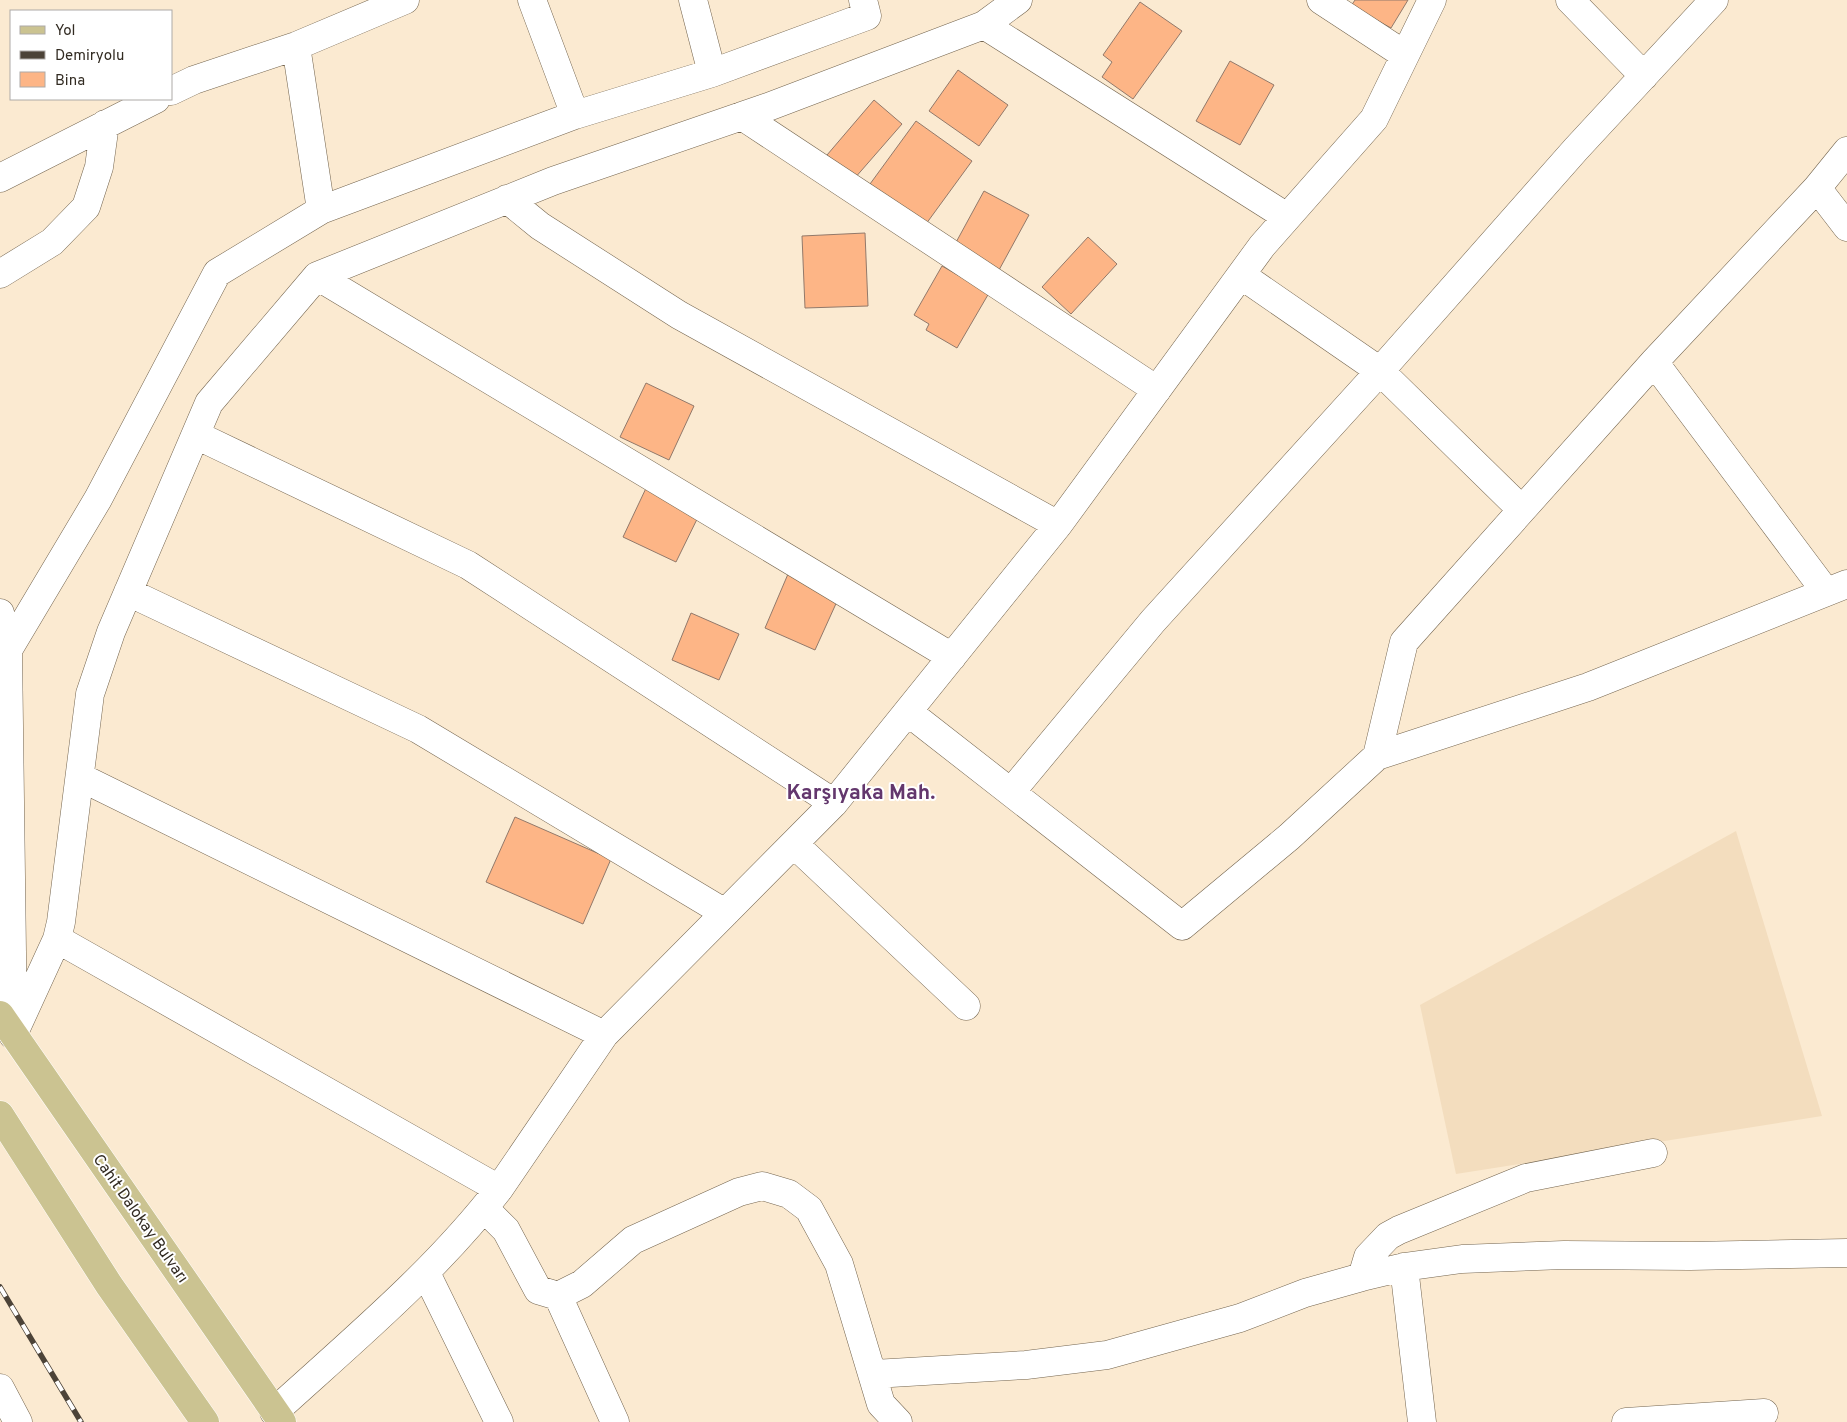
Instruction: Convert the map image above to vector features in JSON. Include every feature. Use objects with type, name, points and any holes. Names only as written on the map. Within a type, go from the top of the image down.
[{"type":"main road","name":"Cahit Dalokay Bulvarı","points":[[7,1025],[278,1417]]},
{"type":"main road","points":[[0,1115],[109,1286],[205,1422]]},
{"type":"street","points":[[172,91],[194,80],[296,46],[405,0]]},
{"type":"street","points":[[532,0],[575,115]]},
{"type":"street","points":[[692,0],[712,73]]},
{"type":"street","points":[[8,650],[98,499],[217,273],[321,210],[575,115],[712,73],[867,16],[863,0]]},
{"type":"street","points":[[7,1025],[57,940],[61,922],[90,694],[111,632],[209,403],[317,276],[553,181],[742,116],[984,24],[1018,0]]},
{"type":"street","points":[[1321,0],[1405,55]]},
{"type":"street","points":[[278,1417],[426,1273],[491,1198],[604,1035],[834,804],[1058,526],[1262,246],[1374,119],[1432,0]]},
{"type":"street","points":[[1570,0],[1644,76]]},
{"type":"street","points":[[1011,792],[1153,621],[1380,370],[1576,149],[1714,0]]},
{"type":"street","points":[[984,24],[1287,217]]},
{"type":"street","points":[[296,46],[321,210]]},
{"type":"street","points":[[0,178],[154,100]]},
{"type":"street","points":[[742,116],[1157,390]]},
{"type":"street","points":[[0,274],[52,242],[86,207],[99,167],[105,124]]},
{"type":"street","points":[[1377,756],[1404,642],[1654,362],[1817,188],[1847,151]]},
{"type":"street","points":[[1817,188],[1847,227]]},
{"type":"street","points":[[507,200],[540,226],[679,315],[1058,526]]},
{"type":"street","points":[[1241,275],[1380,370],[1521,509]]},
{"type":"street","points":[[317,276],[952,657]]},
{"type":"street","points":[[908,712],[1182,926],[1289,838],[1377,756],[1588,687],[1837,588],[1654,362]]},
{"type":"street","points":[[196,435],[468,565],[834,804]]},
{"type":"street","points":[[128,592],[418,729],[725,913]]},
{"type":"street","points":[[0,613],[8,650],[7,1025]]},
{"type":"street","points":[[80,777],[604,1035]]},
{"type":"street","points":[[794,844],[966,1006]]},
{"type":"street","points":[[57,940],[491,1198],[538,1290],[558,1296],[582,1284],[633,1240],[739,1192],[762,1186],[789,1194],[809,1209],[839,1264],[874,1374],[881,1404],[898,1422]]},
{"type":"street","points":[[1362,1276],[1368,1257],[1388,1236],[1399,1230],[1526,1178],[1653,1153]]},
{"type":"street","points":[[874,1374],[1026,1365],[1107,1354],[1240,1318],[1305,1293],[1404,1266],[1462,1259],[1564,1255],[1690,1256],[1847,1253]]},
{"type":"street","points":[[1404,1266],[1422,1422]]},
{"type":"street","points":[[426,1273],[499,1422]]},
{"type":"street","points":[[558,1296],[615,1422]]},
{"type":"street","points":[[0,1388],[18,1422]]},
{"type":"street","points":[[1626,1422],[1764,1413]]},
{"type":"shaded area","points":[[1736,831],[1822,1116],[1456,1174],[1420,1005]]},
{"type":"building","points":[[1355,0],[1408,0],[1391,28],[1351,6]]},
{"type":"building","points":[[1140,2],[1182,31],[1133,99],[1102,77],[1112,62],[1103,55]]},
{"type":"building","points":[[1230,61],[1274,85],[1240,145],[1196,121]]},
{"type":"building","points":[[958,70],[1008,105],[979,146],[929,111]]},
{"type":"building","points":[[874,100],[902,124],[854,179],[827,155]]},
{"type":"building","points":[[916,121],[972,161],[926,224],[870,184]]},
{"type":"building","points":[[984,191],[1029,215],[999,270],[954,246]]},
{"type":"building","points":[[865,233],[868,306],[805,308],[802,236]]},
{"type":"building","points":[[1088,237],[1117,264],[1071,314],[1042,287]]},
{"type":"building","points":[[942,266],[989,293],[957,348],[926,330],[929,324],[914,315]]},
{"type":"building","points":[[646,383],[694,406],[669,460],[620,437]]},
{"type":"building","points":[[648,484],[702,509],[676,562],[623,537]]},
{"type":"building","points":[[788,574],[839,597],[815,650],[765,628]]},
{"type":"building","points":[[691,613],[739,634],[719,680],[672,660]]},
{"type":"building","points":[[515,817],[611,859],[583,924],[486,882]]},
{"type":"railway","points":[[0,1287],[81,1422]]},
{"type":"district","name":"Karşıyaka Mah.","points":[[861,793]]}]
